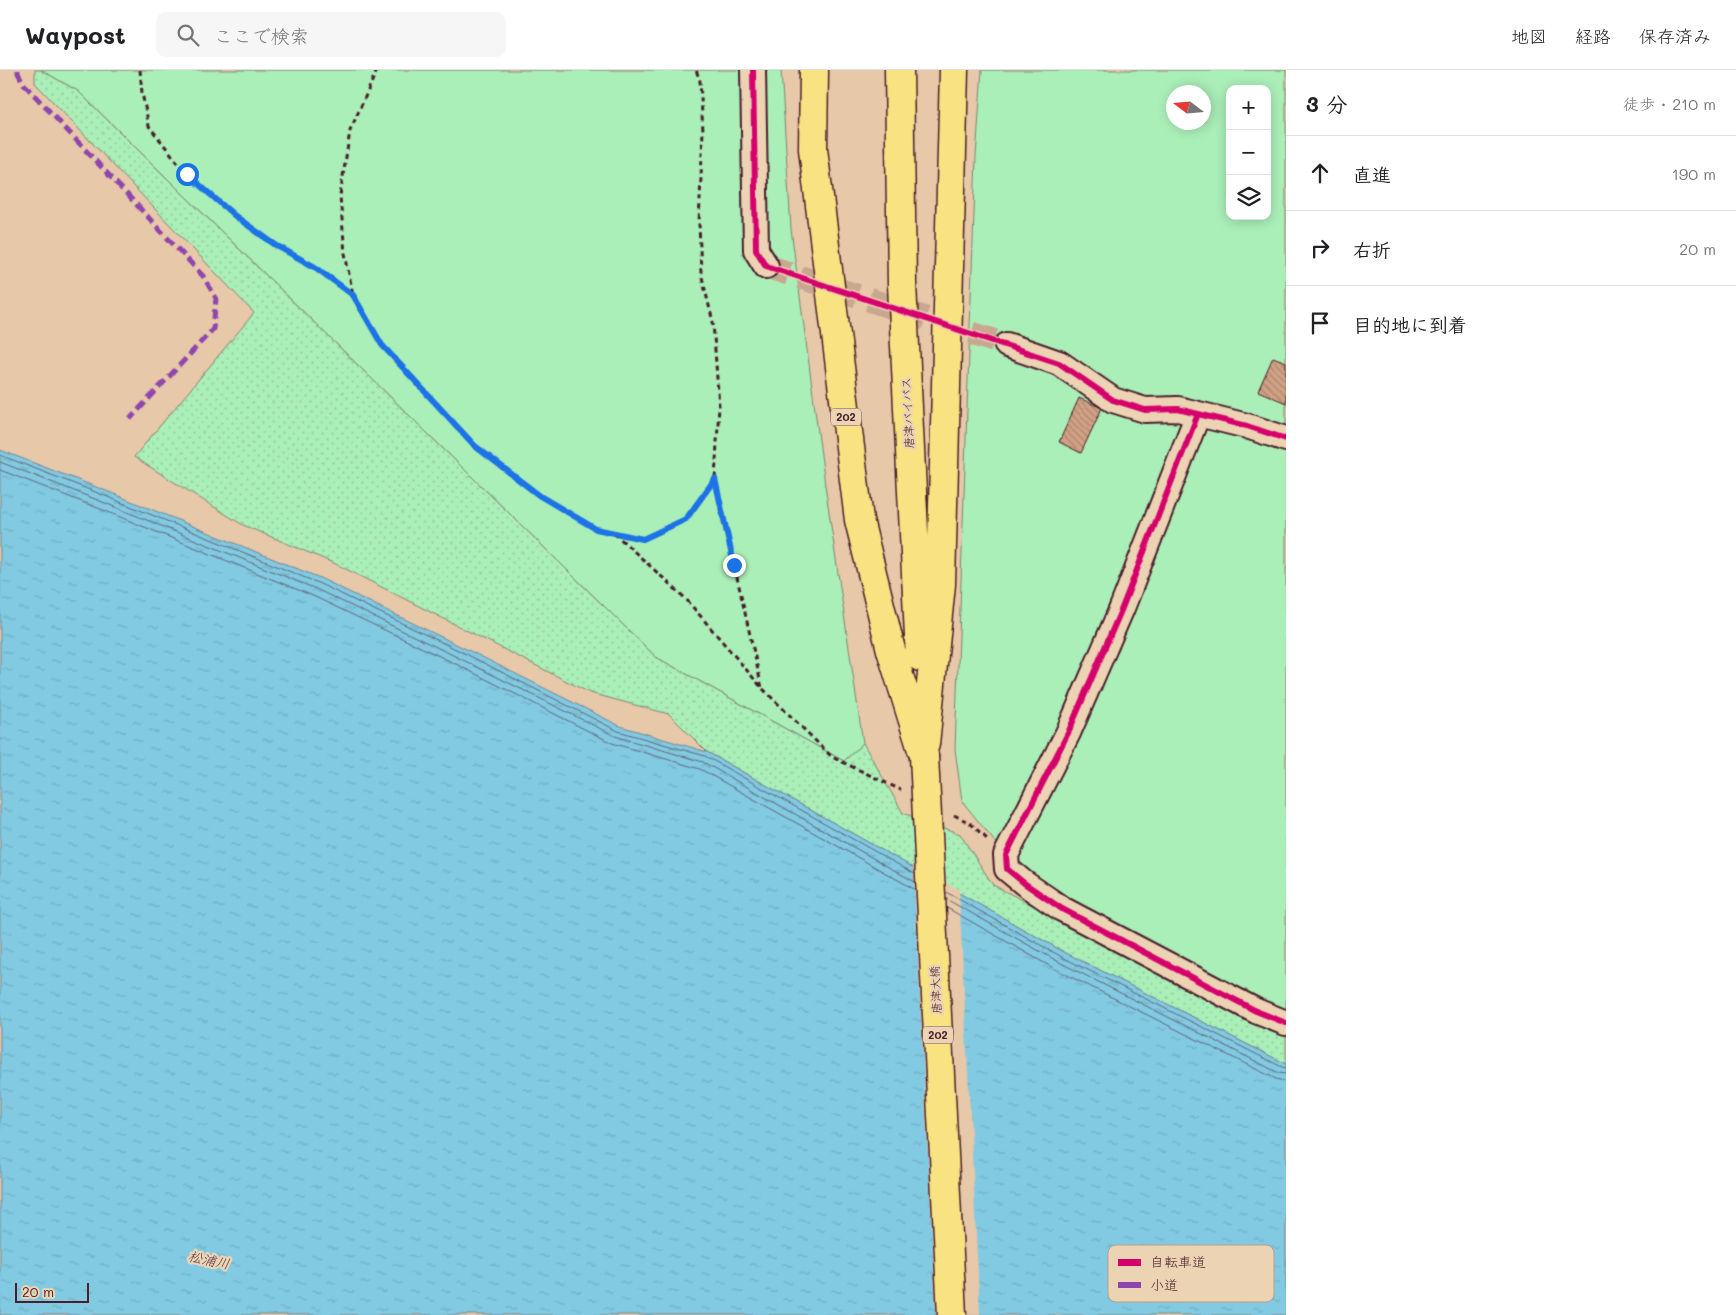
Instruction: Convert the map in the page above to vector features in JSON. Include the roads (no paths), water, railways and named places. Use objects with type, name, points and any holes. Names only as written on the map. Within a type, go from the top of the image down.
[{"type":"highway","name":"202","points":[[814,70],[813,149],[859,520],[891,650],[924,756]]},
{"type":"highway","name":"唐津バイパス","points":[[899,70],[902,284],[924,756]]},
{"type":"highway","name":"202","points":[[924,756],[941,584],[954,70]]},
{"type":"highway","name":"唐津大橋","points":[[924,756],[952,1315]]},
{"type":"street","points":[[753,70],[756,250],[766,266]]},
{"type":"street","points":[[1007,345],[1059,363],[1113,400],[1145,410],[1178,409],[1247,426],[1286,439]]},
{"type":"street","points":[[1198,414],[1122,608],[1072,724],[1006,854],[1006,869],[1062,909],[1256,1011],[1286,1023]]},
{"type":"water","name":"松浦川","points":[[0,450],[320,578],[620,726],[707,752],[1064,952],[1286,1064],[1286,1315],[0,1315]]},
{"type":"tunnel","points":[[766,266],[1007,345]]}]
